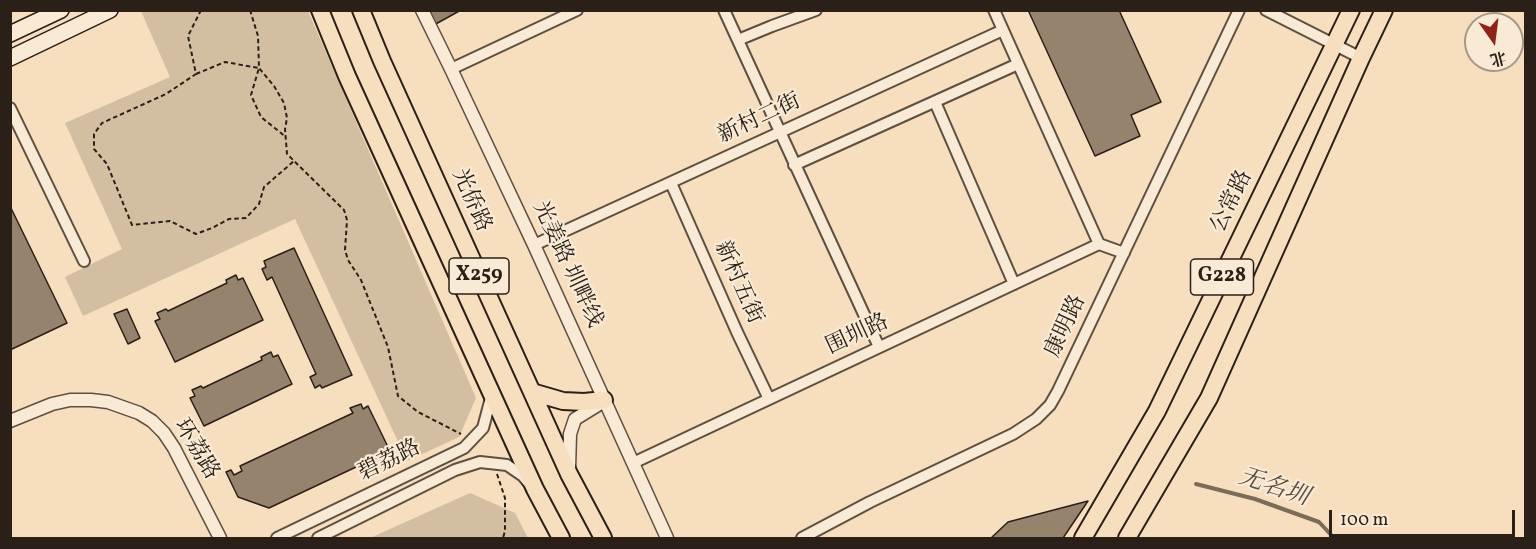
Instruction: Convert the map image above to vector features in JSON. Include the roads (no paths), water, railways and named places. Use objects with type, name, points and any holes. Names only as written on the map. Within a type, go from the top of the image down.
[{"type":"main road","points":[[10,34],[61,10]]},
{"type":"main road","points":[[10,58],[110,10]]},
{"type":"main road","name":"X259","points":[[320,10],[347,76],[535,489],[561,538]]},
{"type":"main road","name":"光侨路","points":[[361,10],[569,474],[603,538]]},
{"type":"main road","name":"公常路","points":[[1083,538],[1156,411],[1352,10]]},
{"type":"main road","name":"G228","points":[[1127,538],[1209,398],[1360,58],[1384,10]]},
{"type":"main road","points":[[532,392],[563,401],[604,400]]},
{"type":"street","name":"光姜路 圳畔线","points":[[422,10],[534,245],[668,538]]},
{"type":"street","points":[[451,69],[577,10]]},
{"type":"street","points":[[724,10],[879,347]]},
{"type":"street","points":[[738,40],[816,10]]},
{"type":"street","points":[[994,10],[1099,244],[1124,253]]},
{"type":"street","name":"康明路","points":[[802,538],[870,502],[1013,434],[1036,419],[1050,405],[1239,10]]},
{"type":"street","points":[[1266,10],[1360,58]]},
{"type":"street","name":"新村二街","points":[[534,245],[1003,30]]},
{"type":"street","points":[[794,165],[1018,64]]},
{"type":"street","points":[[935,102],[1014,284]]},
{"type":"street","points":[[10,108],[84,261]]},
{"type":"street","name":"新村五街","points":[[671,183],[769,399]]},
{"type":"street","name":"围圳路","points":[[633,463],[1099,244]]},
{"type":"street","name":"碧荔路","points":[[277,538],[464,448],[483,428],[492,394]]},
{"type":"street","name":"环荔路","points":[[10,421],[42,407],[70,400],[108,402],[139,413],[152,421],[174,448],[220,538]]},
{"type":"street","points":[[569,474],[570,434],[575,419],[604,400]]},
{"type":"street","name":"碧荔路","points":[[318,538],[455,470],[480,462],[507,465],[523,476],[535,489]]},
{"type":"waterway","name":"无名圳","points":[[1196,484],[1255,499],[1319,522],[1334,538]]}]
